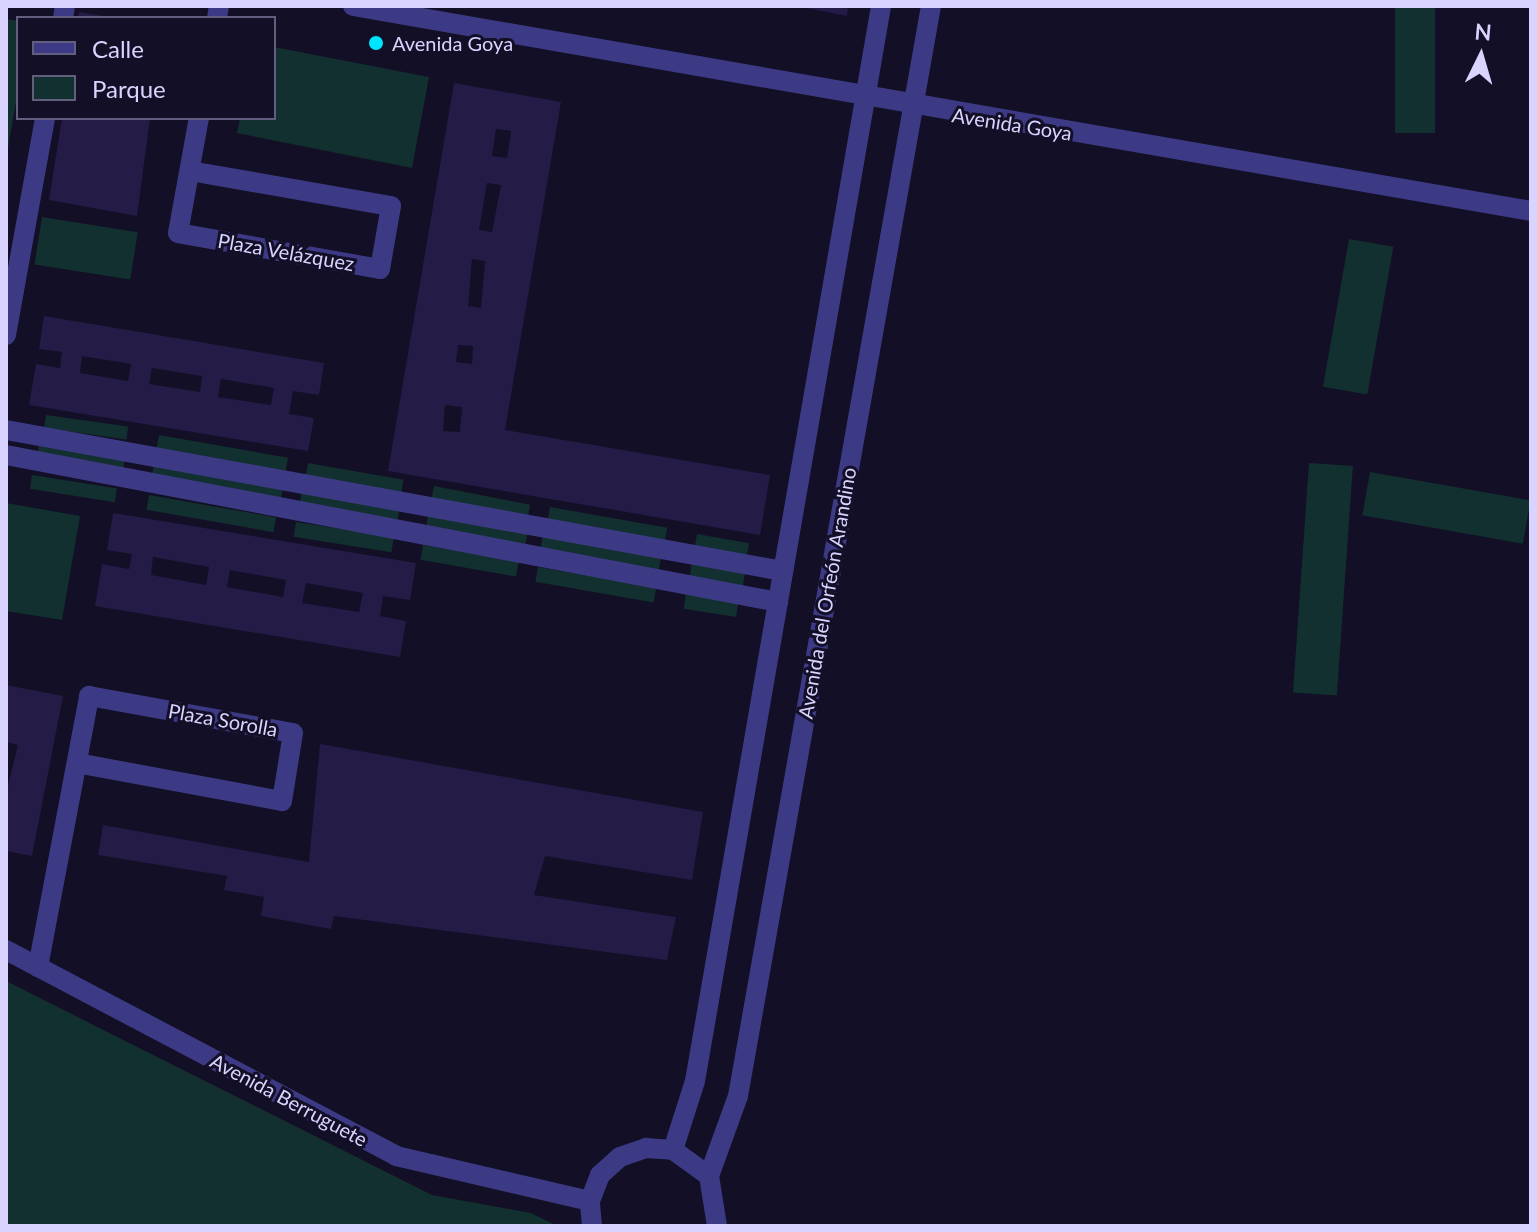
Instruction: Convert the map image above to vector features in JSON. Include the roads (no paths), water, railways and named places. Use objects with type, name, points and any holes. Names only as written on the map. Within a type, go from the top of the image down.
[{"type":"street","name":"Avenida Goya","points":[[353,6],[421,13],[912,108],[1531,211]]},
{"type":"street","points":[[673,1150],[695,1081],[881,6]]},
{"type":"street","name":"Avenida del Orfeón Arandino","points":[[709,1176],[738,1096],[931,6]]},
{"type":"street","points":[[6,335],[45,120]]},
{"type":"street","name":"Plaza Velázquez","points":[[190,171],[391,206],[380,269],[178,233],[199,120]]},
{"type":"street","points":[[778,602],[6,453],[8,430],[783,571]]},
{"type":"street","points":[[137,480],[140,454]]},
{"type":"street","points":[[289,509],[293,482]]},
{"type":"street","points":[[409,532],[413,504]]},
{"type":"street","points":[[532,555],[537,526]]},
{"type":"street","points":[[674,582],[678,552]]},
{"type":"street","name":"Plaza Sorolla","points":[[38,967],[89,696],[293,733],[282,801],[77,763]]},
{"type":"street","name":"Avenida Berruguete","points":[[6,950],[396,1156],[590,1201]]},
{"type":"street","points":[[592,1226],[590,1201],[600,1175],[620,1157],[673,1150],[709,1176],[717,1226]]},
{"type":"place","name":"Avenida Goya","points":[[376,43]]}]
